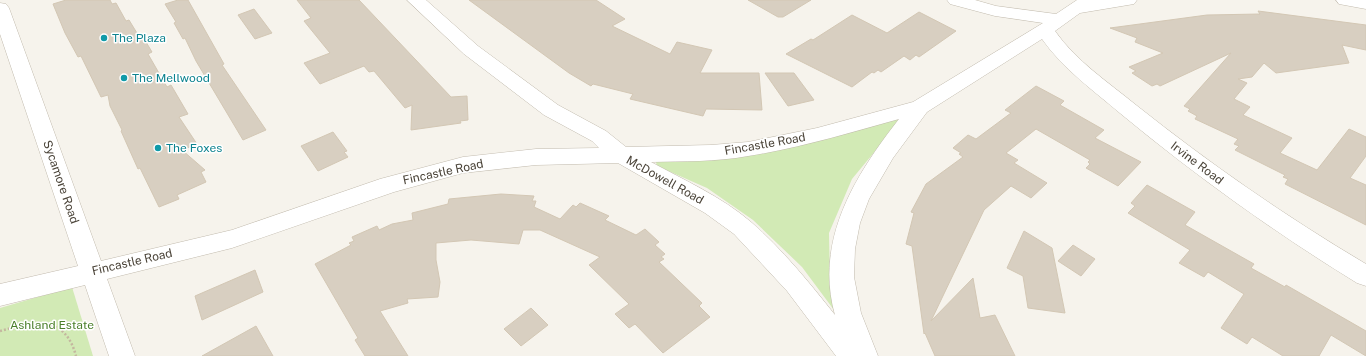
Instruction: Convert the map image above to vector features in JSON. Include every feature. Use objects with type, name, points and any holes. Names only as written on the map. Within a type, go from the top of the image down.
[{"type":"street","name":"McDowell Road","points":[[416,0],[471,50],[551,110],[599,136],[621,155],[713,207],[742,228],[796,284],[852,356]]},
{"type":"street","points":[[956,0],[995,11],[1067,15],[1128,0]]},
{"type":"street","points":[[1345,0],[1366,4]]},
{"type":"street","name":"Sycamore Road","points":[[0,8],[122,356]]},
{"type":"street","name":"Fincastle Road","points":[[0,295],[232,239],[343,202],[388,185],[464,165],[536,157],[711,153],[748,149],[817,135],[920,107],[1067,15]]},
{"type":"street","name":"Irvine Road","points":[[1067,15],[1054,44],[1068,60],[1168,141],[1230,188],[1304,239],[1366,276]]},
{"type":"street","name":"Fincastle Road","points":[[865,356],[846,309],[841,273],[844,237],[855,203],[870,174],[920,107]]},
{"type":"path","points":[[0,331],[20,326],[45,323],[66,332],[74,344],[76,356]]},
{"type":"green space","points":[[898,116],[901,120],[852,179],[829,233],[830,281],[836,303],[834,310],[802,267],[753,220],[707,188],[657,166],[656,162],[724,159],[785,149]]},
{"type":"green space","name":"Ashland Estate","points":[[72,287],[93,356],[0,356],[0,308]]},
{"type":"building","points":[[66,0],[110,0],[112,4],[116,3],[126,21],[129,20],[140,38],[143,37],[152,52],[148,54],[167,87],[171,85],[188,114],[179,117],[197,144],[182,150],[205,170],[201,172],[206,182],[177,195],[179,199],[159,207],[140,168],[138,169],[121,131],[122,130],[110,106],[108,95],[101,97],[81,56],[78,57],[65,33],[53,4]]},
{"type":"building","points":[[178,0],[188,0],[224,64],[222,65],[266,130],[243,140],[196,61],[185,38],[183,39],[174,23],[176,22],[165,4]]},
{"type":"building","points":[[297,0],[359,0],[451,97],[467,96],[468,120],[460,121],[461,123],[411,130],[412,105],[405,108],[374,71],[369,72],[364,66],[320,84],[304,63],[330,53],[304,21],[311,18]]},
{"type":"building","points":[[469,0],[596,0],[625,19],[612,26],[670,54],[677,42],[712,50],[700,73],[759,73],[762,110],[706,109],[703,116],[630,99],[633,94],[593,84],[591,86],[569,73]]},
{"type":"building","points":[[748,0],[811,0],[783,17],[778,17]]},
{"type":"building","points":[[254,9],[272,33],[255,39],[238,15]]},
{"type":"building","points":[[1258,11],[1366,25],[1366,50],[1342,45],[1349,63],[1276,73],[1264,63],[1252,77],[1238,79],[1247,83],[1234,99],[1250,107],[1243,115],[1292,138],[1280,153],[1317,170],[1349,129],[1366,137],[1366,156],[1350,178],[1366,185],[1366,225],[1285,184],[1288,179],[1283,177],[1285,175],[1235,150],[1239,146],[1234,144],[1238,139],[1195,119],[1197,116],[1188,111],[1190,109],[1184,106],[1231,53],[1160,86],[1157,84],[1152,86],[1132,73],[1136,71],[1129,67],[1163,53],[1135,42],[1137,38],[1110,28],[1207,15],[1260,14]]},
{"type":"building","points":[[919,12],[956,31],[919,57],[916,55],[910,60],[904,56],[881,72],[878,70],[874,73],[872,72],[852,87],[786,54],[811,39],[813,40],[852,15],[887,33]]},
{"type":"building","points":[[765,73],[794,73],[814,100],[788,106]]},
{"type":"building","points":[[1036,86],[1064,101],[1060,105],[1104,130],[1095,138],[1141,162],[1118,186],[1086,168],[1090,164],[1088,162],[1090,160],[1036,129],[1006,153],[1018,160],[1014,163],[1047,183],[1031,198],[1011,186],[984,210],[931,321],[973,278],[980,318],[995,315],[1015,356],[935,356],[925,333],[924,334],[912,246],[906,244],[914,213],[911,212],[926,184],[963,157],[959,154],[961,153],[953,148],[968,135],[976,139],[1011,113],[1005,110]]},
{"type":"building","points":[[333,132],[347,151],[344,152],[348,157],[318,171],[301,146]]},
{"type":"building","points":[[1147,185],[1195,212],[1185,225],[1254,264],[1251,268],[1285,287],[1286,285],[1366,331],[1366,356],[1331,335],[1319,356],[1283,356],[1252,337],[1247,344],[1221,328],[1244,294],[1208,272],[1204,277],[1179,263],[1190,250],[1128,213],[1135,206],[1131,203]]},
{"type":"building","points":[[501,194],[534,196],[532,201],[536,201],[534,207],[560,219],[573,205],[576,207],[580,203],[609,216],[605,220],[636,235],[645,229],[659,242],[655,245],[665,254],[661,257],[664,259],[659,262],[702,303],[699,306],[710,317],[663,353],[635,324],[629,328],[615,314],[629,304],[589,265],[600,257],[540,230],[523,230],[519,244],[471,240],[436,243],[436,260],[440,282],[438,297],[407,299],[408,303],[380,311],[408,356],[365,356],[355,340],[358,338],[315,264],[351,245],[349,243],[354,241],[352,237],[377,226],[379,230],[392,224],[413,220],[412,213],[448,204],[449,199]]},
{"type":"building","points":[[1024,231],[1052,248],[1065,313],[1028,308],[1023,276],[1007,268]]},
{"type":"building","points":[[1073,245],[1095,259],[1081,276],[1058,261]]},
{"type":"building","points":[[255,270],[263,292],[202,320],[195,296]]},
{"type":"building","points":[[531,308],[548,325],[521,346],[504,329]]},
{"type":"building","points":[[256,326],[273,356],[202,356]]},
{"type":"place","name":"The Plaza","points":[[104,38]]},
{"type":"place","name":"The Mellwood","points":[[124,78]]},
{"type":"place","name":"The Foxes","points":[[158,148]]}]
